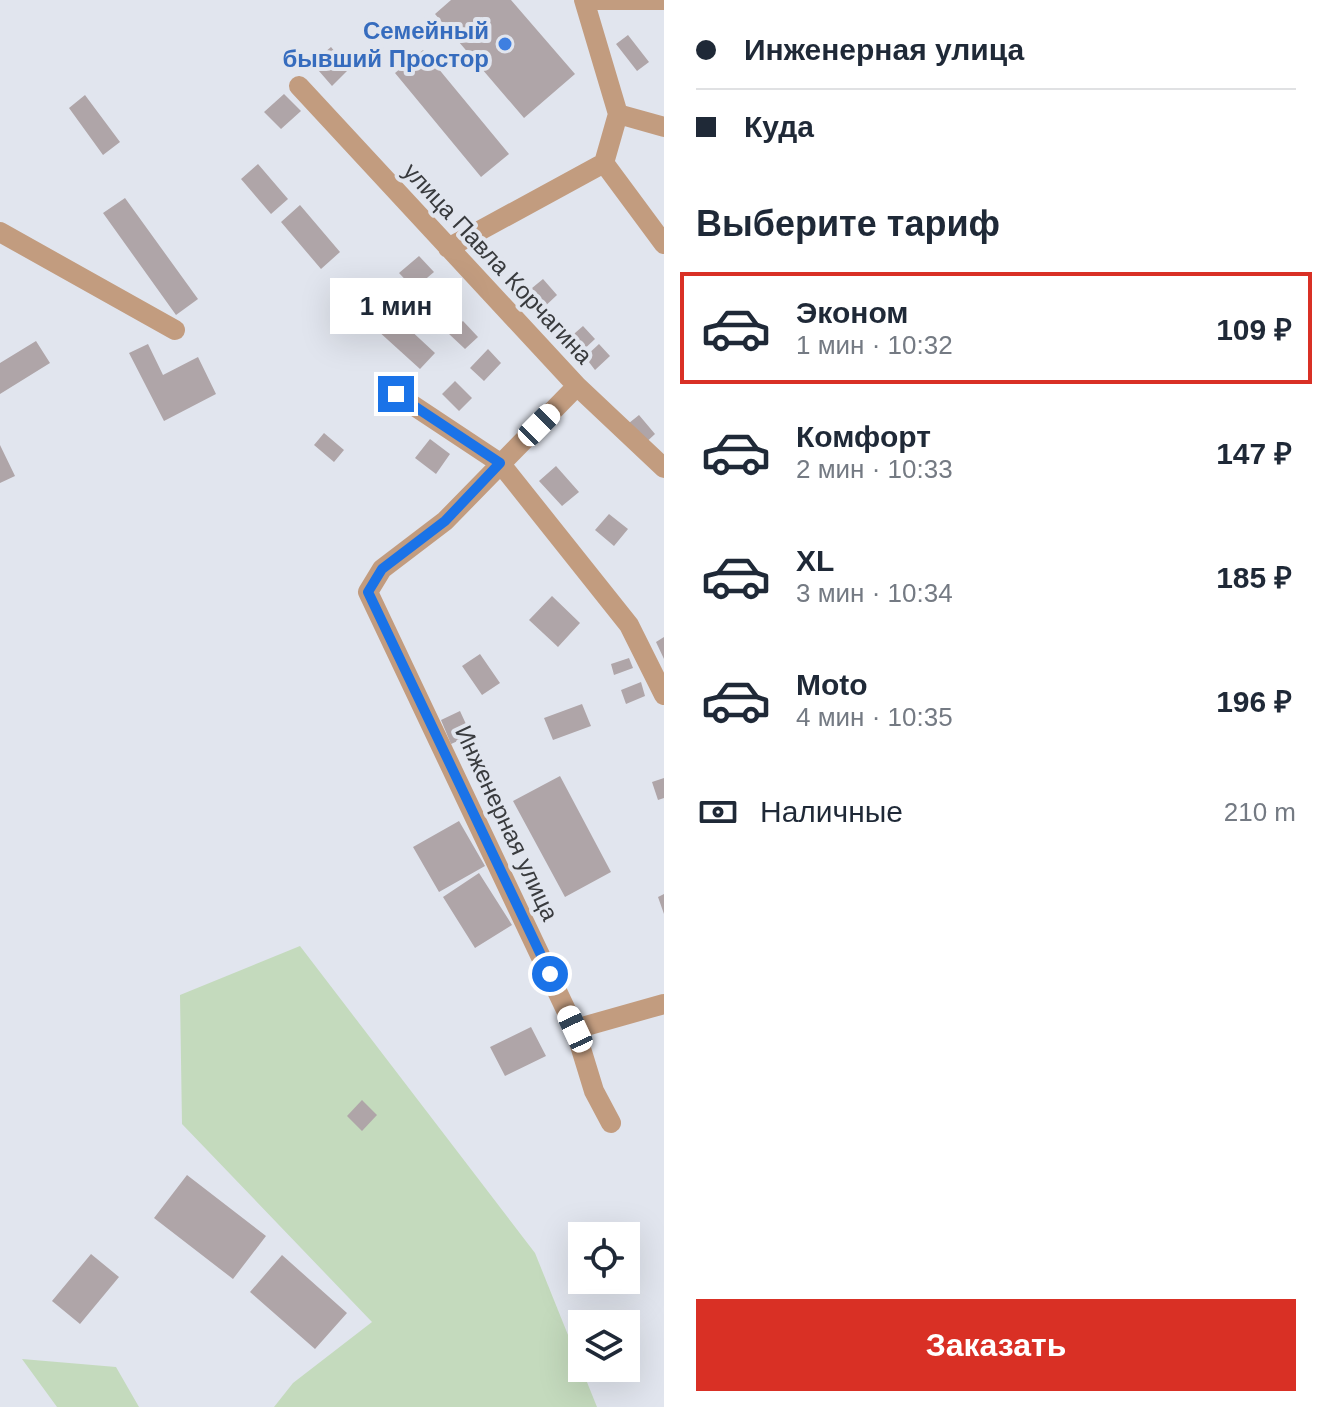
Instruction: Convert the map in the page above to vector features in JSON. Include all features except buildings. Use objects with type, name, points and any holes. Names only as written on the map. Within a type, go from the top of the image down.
[{"type":"street","points":[[448,248],[604,163],[618,114],[584,0],[664,0]]},
{"type":"street","name":"улица Павла Корчагина","points":[[299,86],[577,386],[664,468]]},
{"type":"street","points":[[618,114],[664,127]]},
{"type":"street","points":[[604,163],[664,244]]},
{"type":"street","points":[[0,232],[175,330]]},
{"type":"street","points":[[500,463],[577,386]]},
{"type":"street","points":[[396,394],[500,463],[629,625],[664,695]]},
{"type":"street","name":"Инженерная улица","points":[[500,463],[445,521],[382,569],[368,592],[575,1029],[594,1091],[611,1123]]},
{"type":"street","points":[[575,1029],[664,1004]]},
{"type":"green space","points":[[300,946],[535,1253],[568,1335],[568,1382],[587,1382],[597,1407],[274,1407],[293,1383],[372,1322],[182,1124],[180,995]]},
{"type":"green space","points":[[22,1359],[116,1367],[139,1407],[57,1407]]},
{"type":"place","name":"Семейный бывший Простор","points":[[505,44]]},
{"type":"route","points":[[396,394],[500,463],[445,521],[382,569],[368,592],[550,974]]}]
